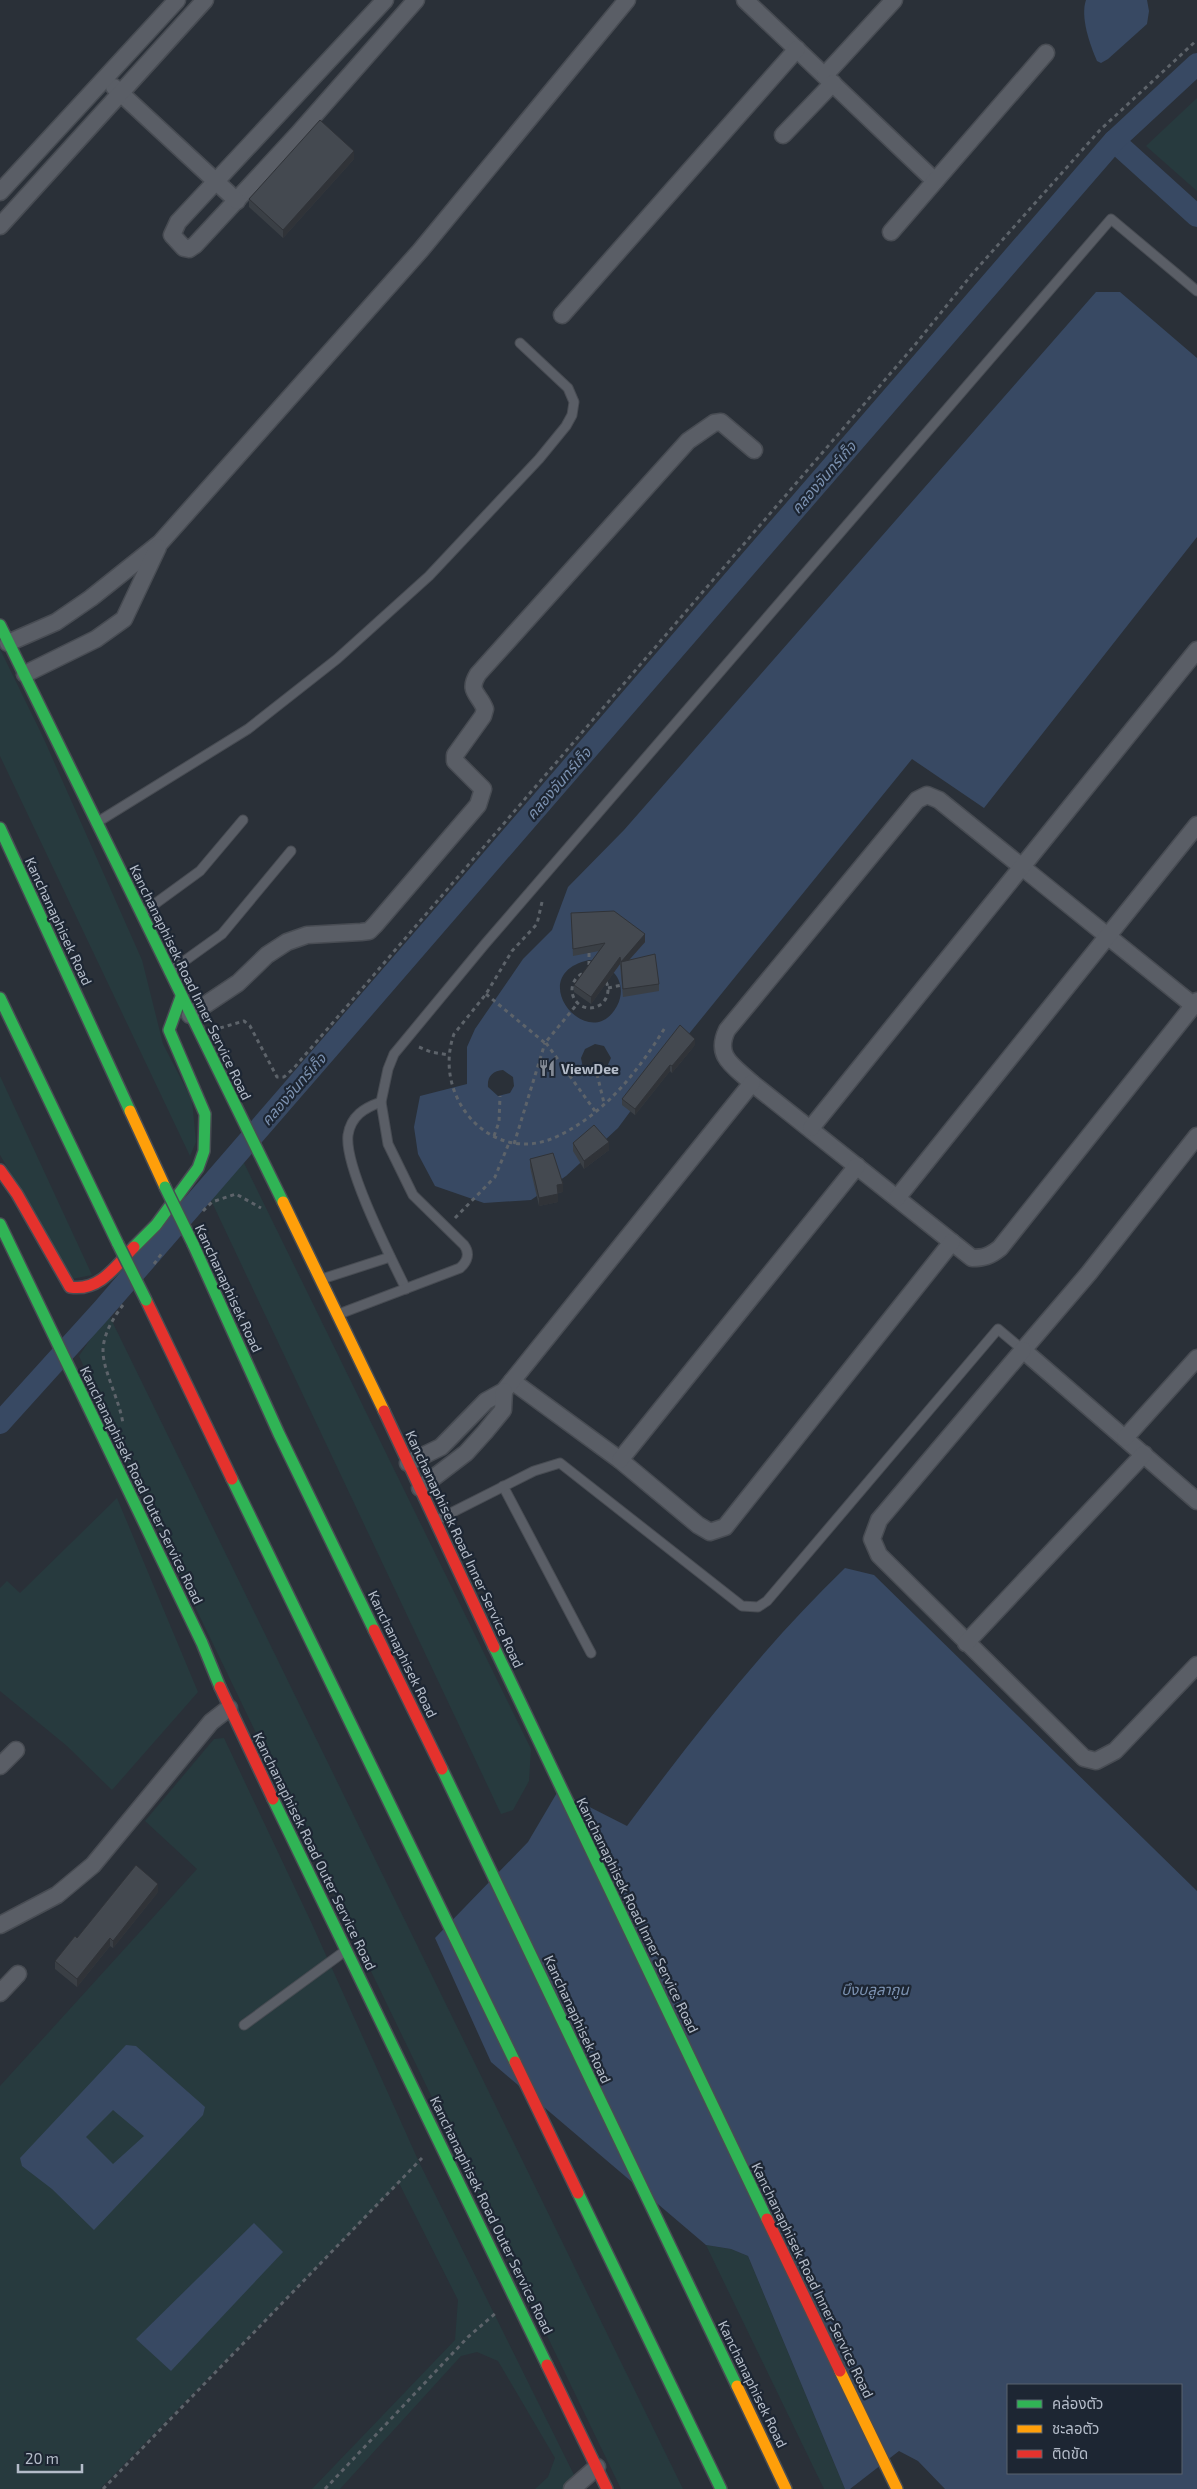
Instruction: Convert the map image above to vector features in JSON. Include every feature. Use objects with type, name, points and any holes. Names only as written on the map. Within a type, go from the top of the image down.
[{"type":"main road","name":"Kanchanaphisek Road Inner Service Road","points":[[0,625],[230,1097],[263,1158],[322,1279],[535,1735],[896,2488]]},
{"type":"main road","name":"Kanchanaphisek Road","points":[[0,828],[279,1434],[462,1810],[786,2489]]},
{"type":"main road","points":[[0,1170],[17,1194],[70,1287],[81,1289],[100,1282],[156,1225],[198,1168],[204,1151],[205,1114],[169,1030],[181,997]]},
{"type":"main road","points":[[0,998],[407,1836],[721,2489]]},
{"type":"main road","name":"Kanchanaphisek Road Outer Service Road","points":[[0,1224],[42,1315],[77,1383],[202,1643],[229,1708],[607,2489]]},
{"type":"street","points":[[0,192],[177,0]]},
{"type":"street","points":[[0,226],[205,0]]},
{"type":"street","points":[[384,0],[215,181],[172,231],[176,241],[184,248],[189,249],[195,245],[416,0]]},
{"type":"street","points":[[8,643],[56,622],[91,598],[160,543],[420,250],[627,0]]},
{"type":"street","points":[[745,0],[936,180]]},
{"type":"street","points":[[783,135],[894,0]]},
{"type":"street","points":[[562,315],[797,49]]},
{"type":"street","points":[[891,232],[1046,53]]},
{"type":"street","points":[[106,77],[120,94],[236,201]]},
{"type":"street","points":[[190,1015],[238,983],[267,955],[297,938],[369,931],[375,925],[482,798],[483,789],[456,761],[455,755],[483,716],[485,709],[473,688],[473,683],[478,674],[688,441],[714,423],[721,422],[754,450]]},
{"type":"street","points":[[25,674],[96,639],[124,619],[160,543]]},
{"type":"street","points":[[811,1128],[1197,650]]},
{"type":"street","points":[[927,795],[939,800],[1108,935],[1195,1003],[1000,1248],[990,1256],[972,1258],[811,1128],[752,1083],[726,1058],[721,1050],[721,1041],[727,1030],[917,800],[927,795]]},
{"type":"street","points":[[897,1198],[1197,825]]},
{"type":"street","points":[[408,1463],[441,1447],[486,1400],[508,1386],[752,1083]]},
{"type":"street","points":[[1197,1136],[1089,1273],[879,1520],[872,1539],[879,1555],[1084,1758],[1096,1761],[1115,1751],[1197,1665]]},
{"type":"street","points":[[620,1460],[857,1166]]},
{"type":"street","points":[[508,1386],[620,1460],[698,1525],[710,1532],[725,1527],[952,1242]]},
{"type":"street","points":[[1023,1350],[1197,1501]]},
{"type":"street","points":[[1125,1438],[1197,1358]]},
{"type":"street","points":[[420,1488],[466,1453],[485,1432],[503,1410],[508,1386]]},
{"type":"street","points":[[966,1643],[1144,1454]]},
{"type":"street","points":[[0,1925],[57,1896],[93,1865],[211,1722],[229,1708]]},
{"type":"street","points":[[0,1766],[16,1750]]},
{"type":"street","points":[[0,1994],[18,1974]]},
{"type":"street","points":[[572,2489],[597,2467]]},
{"type":"lane","points":[[338,1314],[460,1268],[466,1261],[468,1250],[413,1195],[388,1144],[381,1102],[390,1061],[405,1040],[564,852],[1111,219],[1197,291]]},
{"type":"lane","points":[[96,823],[248,729],[331,664],[429,576],[539,459],[566,426],[572,415],[574,402],[568,388],[520,343]]},
{"type":"lane","points":[[141,914],[200,871],[243,820]]},
{"type":"lane","points":[[169,972],[222,934],[291,851]]},
{"type":"lane","points":[[381,1102],[364,1109],[355,1119],[348,1136],[348,1149],[364,1199],[406,1289]]},
{"type":"lane","points":[[322,1279],[390,1257]]},
{"type":"lane","points":[[435,1521],[534,1471],[560,1463],[742,1606],[758,1608],[773,1593],[998,1329],[1023,1350]]},
{"type":"lane","points":[[503,1486],[591,1653]]},
{"type":"lane","points":[[244,2025],[347,1950]]},
{"type":"path","points":[[200,1036],[235,1022],[244,1021],[250,1026],[277,1077],[284,1077],[293,1069],[908,353],[973,273],[1100,130],[1197,40]]},
{"type":"path","points":[[544,896],[537,924],[512,952],[486,994],[454,1034],[449,1055],[449,1074],[459,1103],[469,1117],[494,1136],[509,1143],[536,1143],[558,1137],[595,1111],[623,1087],[666,1026]]},
{"type":"path","points":[[589,953],[590,971]]},
{"type":"path","points":[[600,974],[606,968]]},
{"type":"path","points":[[590,971],[600,974],[605,978],[608,988],[607,997],[599,1006],[586,1008],[578,1003],[573,996],[573,985],[579,976],[590,971]]},
{"type":"path","points":[[608,988],[622,985]]},
{"type":"path","points":[[486,994],[545,1043],[595,1111]]},
{"type":"path","points":[[514,1144],[545,1043],[578,1003]]},
{"type":"path","points":[[405,1040],[431,1052],[449,1055]]},
{"type":"path","points":[[597,1074],[604,1103]]},
{"type":"path","points":[[494,1136],[499,1122],[500,1096]]},
{"type":"path","points":[[446,1226],[495,1177],[509,1143]]},
{"type":"path","points":[[199,1215],[212,1202],[236,1194],[261,1208],[266,1214]]},
{"type":"path","points":[[151,1268],[168,1247]]},
{"type":"path","points":[[106,1444],[123,1429],[121,1409],[103,1352],[111,1320],[128,1298]]},
{"type":"path","points":[[104,2489],[439,2139]]},
{"type":"path","points":[[325,2489],[468,2337],[515,2297]]},
{"type":"green space","points":[[1197,98],[1197,191],[1146,146]]},
{"type":"green space","points":[[0,649],[43,737],[142,960],[163,1044],[192,1100],[196,1142],[190,1156],[0,756]]},
{"type":"green space","points":[[0,1076],[92,1275],[72,1279],[0,1155]]},
{"type":"green space","points":[[242,1159],[531,1749],[529,1781],[513,1810],[501,1814],[209,1196]]},
{"type":"green space","points":[[108,1313],[683,2489],[621,2489],[187,1590],[79,1356]]},
{"type":"green space","points":[[117,1498],[198,1692],[112,1790],[67,1746],[0,1691],[0,1588],[7,1581],[20,1593]]},
{"type":"green space","points":[[224,1738],[312,1924],[419,2162],[581,2489],[535,2489],[548,2477],[555,2458],[498,2361],[477,2352],[461,2356],[340,2489],[312,2489],[455,2340],[458,2300],[399,2183],[100,2489],[0,2489],[0,2086],[197,1869],[145,1821],[214,1739]]},
{"type":"green space","points":[[706,2245],[731,2249],[748,2256],[845,2489],[824,2489]]},
{"type":"water","points":[[1086,0],[1147,0],[1149,11],[1147,24],[1101,63],[1097,61],[1091,47],[1085,23],[1084,7]]},
{"type":"water","points":[[1096,292],[1120,292],[1197,358],[1197,537],[984,808],[912,759],[675,1051],[618,1128],[566,1176],[531,1200],[484,1203],[435,1186],[418,1154],[414,1127],[420,1096],[467,1084],[467,1047],[475,1029],[523,959],[552,930],[568,887],[624,830]],"holes":[[[589,960],[605,965],[611,970],[616,976],[621,990],[617,1006],[605,1019],[592,1022],[578,1018],[567,1008],[561,995],[561,981],[570,968]],[[595,1044],[604,1046],[611,1058],[605,1071],[596,1075],[583,1068],[581,1058],[585,1049]],[[503,1070],[513,1077],[514,1086],[510,1093],[498,1096],[488,1087],[488,1083],[491,1075]]]},
{"type":"water","name":"บึงบลูลากูน","points":[[845,1568],[874,1575],[1197,1891],[1197,2489],[945,2489],[918,2461],[899,2451],[850,2489],[845,2489],[748,2256],[731,2249],[706,2245],[491,2062],[435,1938],[528,1842],[558,1791],[627,1826],[731,1692],[786,1629]]},
{"type":"water","points":[[126,2045],[136,2046],[205,2107],[203,2115],[94,2230],[52,2189],[22,2166],[20,2158]],"holes":[[[113,2110],[144,2136],[113,2164],[86,2137]]]},
{"type":"water","points":[[254,2223],[283,2252],[171,2371],[136,2339]]},
{"type":"building","points":[[320,120],[354,151],[283,230],[249,199]]},
{"type":"building","points":[[614,911],[645,934],[621,962],[620,957],[591,997],[574,985],[605,943],[573,949],[571,913]]},
{"type":"building","points":[[655,954],[659,984],[623,989],[621,962]]},
{"type":"building","points":[[680,1025],[695,1039],[672,1066],[670,1065],[635,1109],[622,1099]]},
{"type":"building","points":[[594,1125],[609,1142],[584,1161],[573,1143]]},
{"type":"building","points":[[553,1153],[563,1184],[557,1185],[558,1194],[539,1198],[530,1159]]},
{"type":"building","points":[[136,1865],[158,1884],[113,1941],[110,1938],[77,1979],[55,1961],[75,1936],[77,1938]]},
{"type":"waterway","name":"คลองจันทร์เก็จ","points":[[0,1423],[103,1309],[1114,141],[1197,64]]},
{"type":"waterway","points":[[1114,141],[1197,216]]},
{"type":"traffic: fast","points":[[0,625],[283,1202]]},
{"type":"traffic: fast","points":[[0,828],[130,1111]]},
{"type":"traffic: fast","points":[[134,1247],[156,1225],[198,1168],[204,1151],[205,1114],[169,1030],[181,997]]},
{"type":"traffic: fast","points":[[0,998],[118,1244]]},
{"type":"traffic: fast","points":[[165,1187],[193,1244]]},
{"type":"traffic: fast","points":[[0,1224],[202,1643],[220,1687]]},
{"type":"traffic: fast","points":[[118,1244],[146,1300]]},
{"type":"traffic: fast","points":[[193,1244],[279,1434],[374,1630]]},
{"type":"traffic: fast","points":[[232,1479],[515,2062]]},
{"type":"traffic: fast","points":[[494,1647],[767,2219]]},
{"type":"traffic: fast","points":[[442,1769],[737,2386]]},
{"type":"traffic: fast","points":[[273,1799],[547,2365]]},
{"type":"traffic: fast","points":[[578,2193],[721,2489]]},
{"type":"traffic: slow","points":[[130,1111],[165,1187]]},
{"type":"traffic: slow","points":[[283,1202],[384,1411]]},
{"type":"traffic: slow","points":[[840,2371],[897,2489]]},
{"type":"traffic: slow","points":[[737,2386],[786,2489]]},
{"type":"traffic: jam","points":[[0,1170],[17,1194],[70,1287],[90,1286],[98,1282],[134,1247]]},
{"type":"traffic: jam","points":[[146,1300],[232,1479]]},
{"type":"traffic: jam","points":[[384,1411],[494,1647]]},
{"type":"traffic: jam","points":[[374,1630],[442,1769]]},
{"type":"traffic: jam","points":[[220,1687],[273,1799]]},
{"type":"traffic: jam","points":[[515,2062],[578,2193]]},
{"type":"traffic: jam","points":[[767,2219],[840,2371]]},
{"type":"traffic: jam","points":[[547,2365],[607,2489]]},
{"type":"place","name":"ViewDee","points":[[547,1068]]}]
